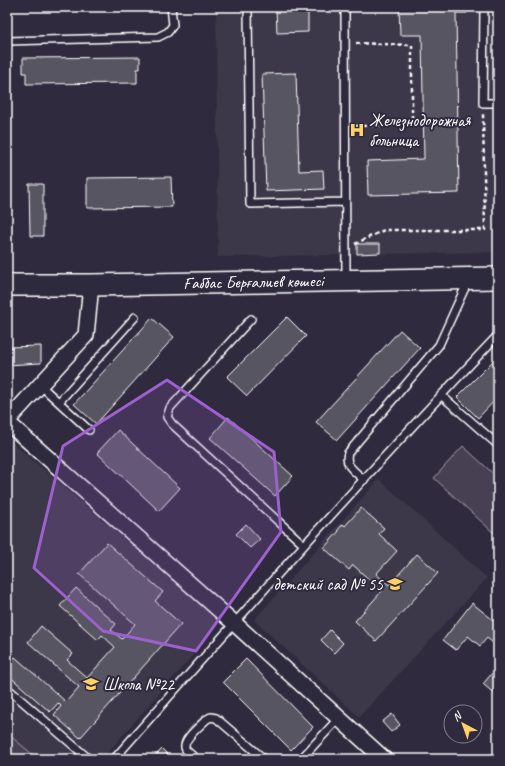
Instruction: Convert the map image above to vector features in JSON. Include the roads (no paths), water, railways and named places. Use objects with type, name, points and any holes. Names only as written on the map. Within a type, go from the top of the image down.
[{"type":"main road","name":"Ғаббас Берғалиев көшесі","points":[[7,285],[498,278]]},
{"type":"street","points":[[91,285],[86,335],[7,422],[234,623],[384,759]]},
{"type":"lane","points":[[7,41],[158,37],[168,32],[173,25],[171,7]]},
{"type":"lane","points":[[248,7],[250,204],[346,202]]},
{"type":"lane","points":[[345,7],[346,280]]},
{"type":"lane","points":[[484,7],[483,103],[498,103]]},
{"type":"lane","points":[[364,480],[348,465],[346,459],[348,453],[439,345],[469,278]]},
{"type":"lane","points":[[59,402],[135,317]]},
{"type":"lane","points":[[251,319],[170,408],[167,417],[172,424],[304,545]]},
{"type":"lane","points":[[114,759],[304,545],[498,335]]},
{"type":"lane","points":[[40,385],[89,430]]},
{"type":"lane","points":[[441,395],[498,445]]},
{"type":"lane","points":[[7,688],[90,759]]},
{"type":"lane","points":[[196,759],[184,745],[207,719],[211,717],[216,718],[264,759]]},
{"type":"lane","points":[[301,759],[339,718]]},
{"type":"place","name":"Железнодорожная больница","points":[[357,130]]},
{"type":"place","name":"детский сад № 55","points":[[395,584]]},
{"type":"place","name":"Школа №22","points":[[91,684]]}]
